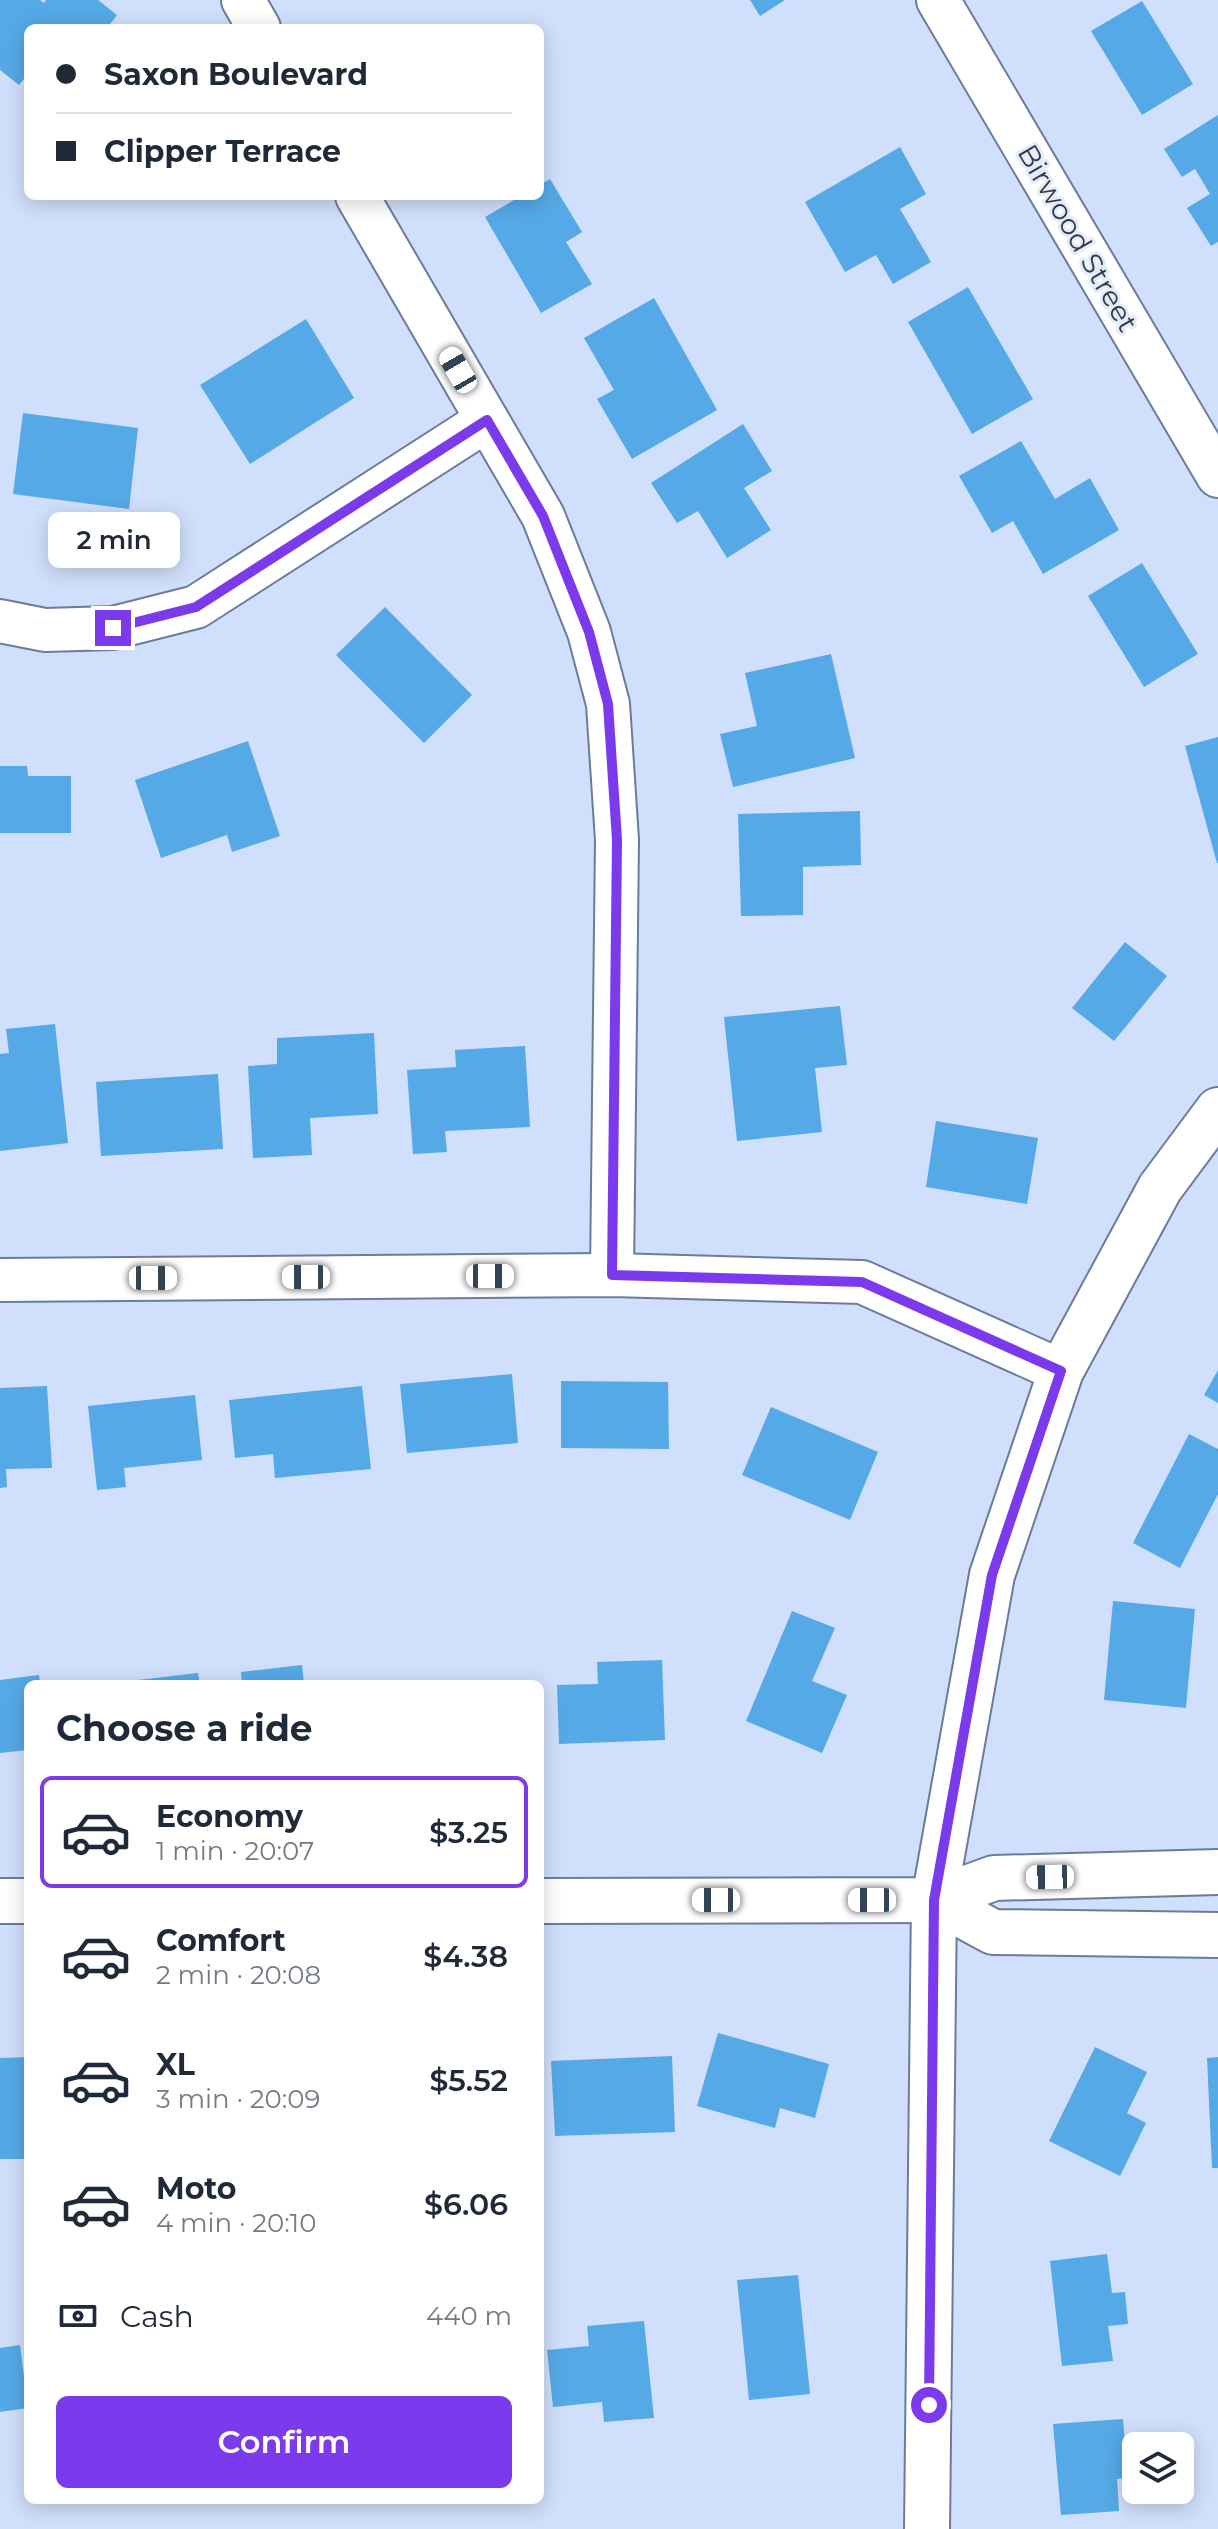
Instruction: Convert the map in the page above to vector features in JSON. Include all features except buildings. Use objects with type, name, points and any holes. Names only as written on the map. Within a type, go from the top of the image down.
[{"type":"main road","points":[[927,2529],[934,1900],[992,1575],[1061,1371],[1160,1188],[1218,1110]]},
{"type":"main road","points":[[544,1901],[934,1900],[994,1878],[1218,1872]]},
{"type":"main road","points":[[934,1900],[993,1932],[1218,1935]]},
{"type":"main road","points":[[0,1901],[24,1901]]},
{"type":"street","points":[[243,0],[257,24]]},
{"type":"street","name":"Birwood Street","points":[[938,0],[1218,476]]},
{"type":"street","points":[[359,200],[543,516],[589,632],[608,704],[617,840],[612,1275]]},
{"type":"street","points":[[0,621],[45,630],[113,628],[196,607],[487,420]]},
{"type":"street","points":[[0,1280],[612,1275],[862,1282],[1061,1371]]},
{"type":"route","points":[[113,628],[196,607],[487,420],[543,516],[589,632],[608,704],[617,840],[612,1275],[862,1282],[1061,1371],[992,1575],[934,1900],[929,2405]]}]
